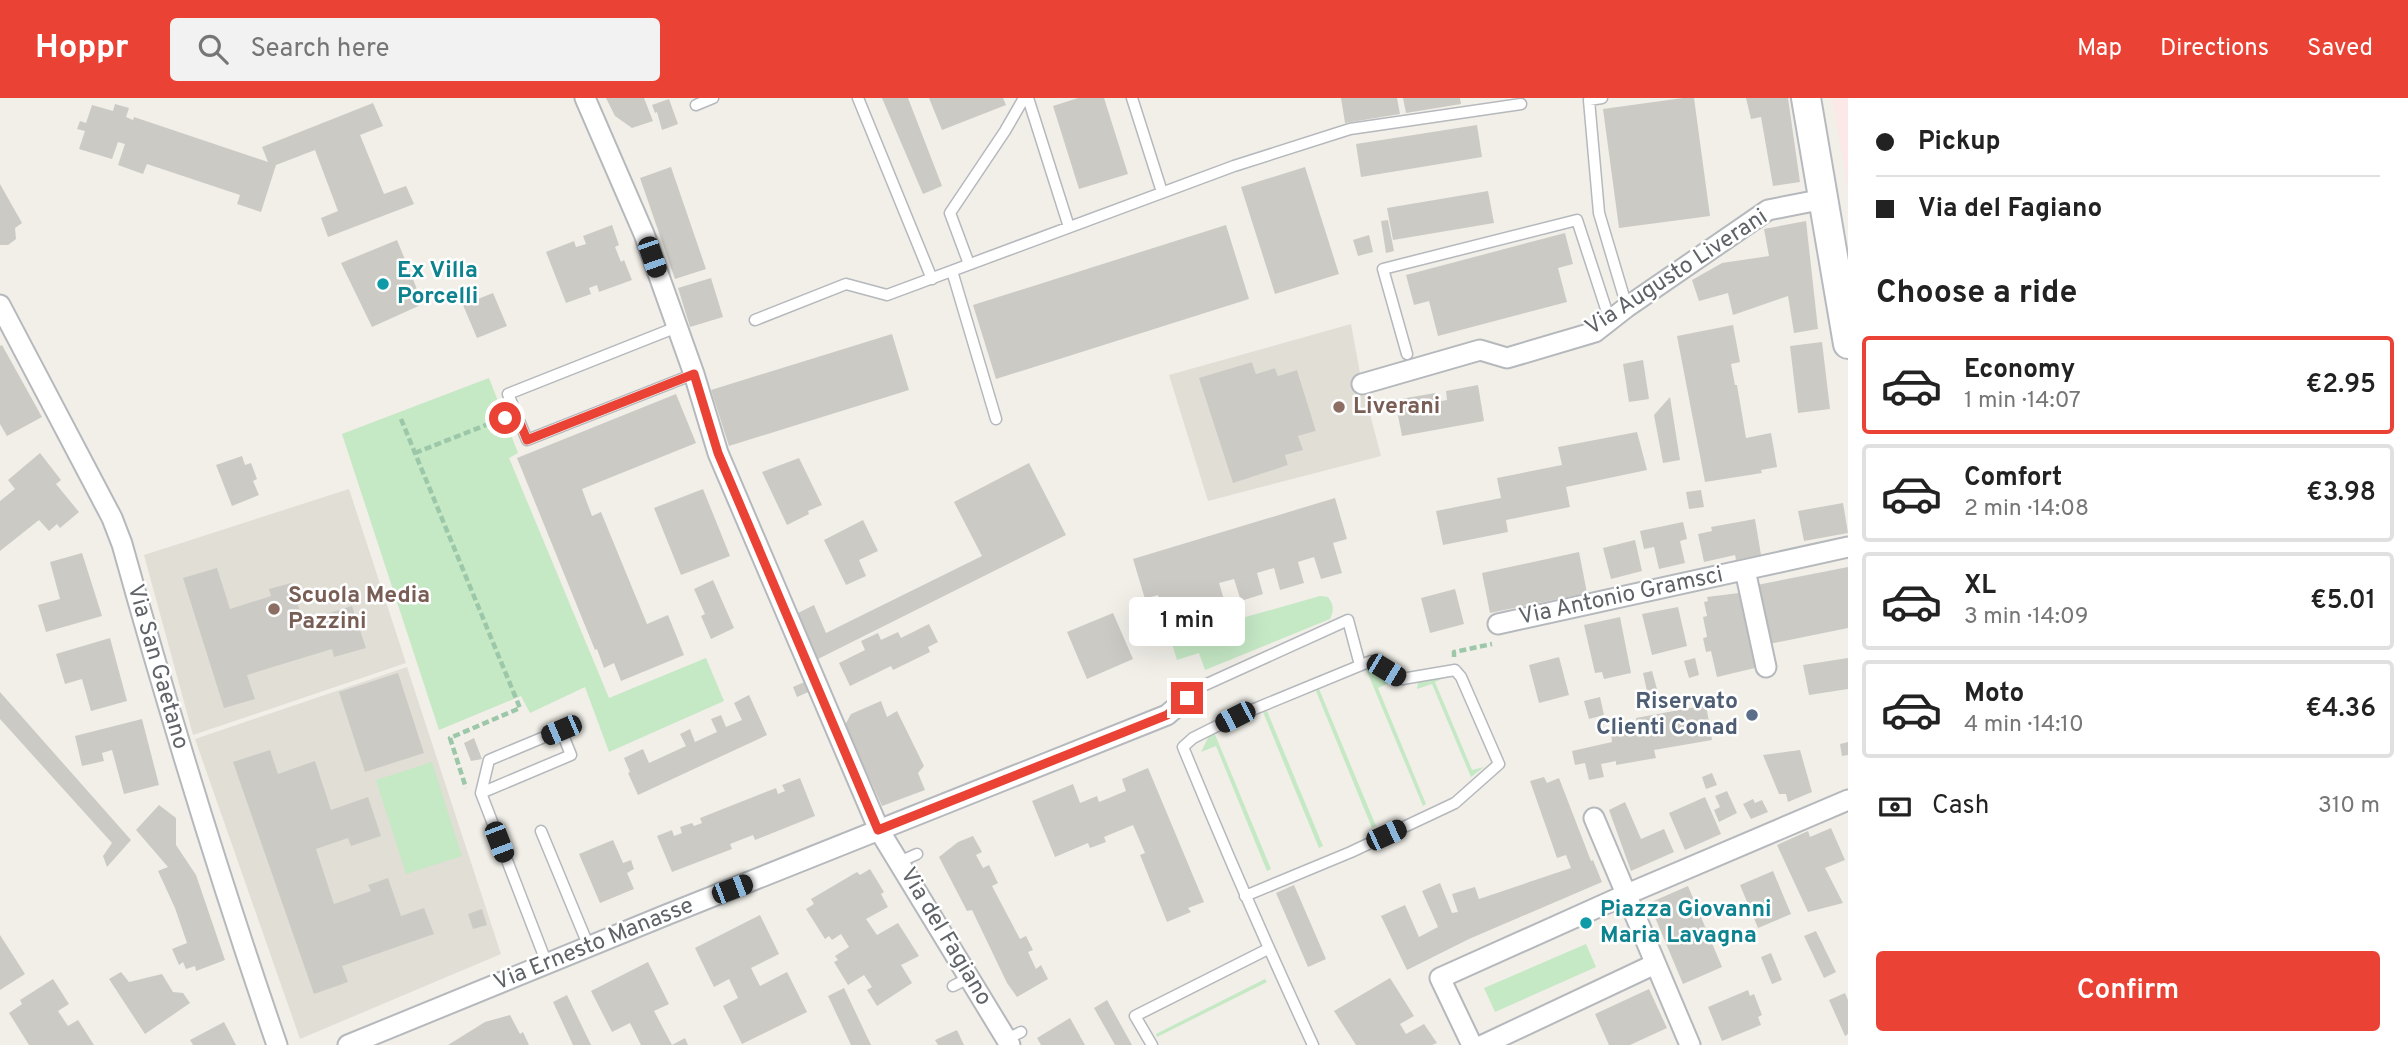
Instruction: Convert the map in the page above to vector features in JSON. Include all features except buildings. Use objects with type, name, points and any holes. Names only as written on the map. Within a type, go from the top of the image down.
[{"type":"street","name":"Via del Fagiano","points":[[585,98],[644,234],[694,374],[712,456],[878,830],[908,858],[961,982],[998,1016],[1013,1039]]},
{"type":"street","points":[[1806,98],[1848,344]]},
{"type":"street","name":"Via Augusto Liverani","points":[[1362,384],[1409,362],[1480,350],[1507,358],[1595,332],[1768,210],[1824,199]]},
{"type":"street","name":"Via San Gaetano","points":[[0,305],[112,518],[122,544],[172,721],[277,1045]]},
{"type":"street","name":"Via Antonio Gramsci","points":[[1498,624],[1848,547]]},
{"type":"street","name":"Via Antonio Gramsci","points":[[1745,570],[1766,667]]},
{"type":"street","points":[[878,830],[1167,715],[1187,698]]},
{"type":"street","points":[[1472,1045],[1440,978],[1848,800]]},
{"type":"street","points":[[1594,818],[1690,1045]]},
{"type":"street","name":"Via Ernesto Manasse","points":[[348,1045],[878,830]]},
{"type":"street","points":[[1483,1045],[1655,964]]},
{"type":"lane","points":[[696,105],[713,98]]},
{"type":"lane","points":[[858,98],[932,279]]},
{"type":"lane","points":[[1026,98],[1069,226]]},
{"type":"lane","points":[[969,264],[950,213],[1026,98]]},
{"type":"lane","points":[[1132,98],[1162,192]]},
{"type":"lane","points":[[1602,98],[1589,100],[1599,213],[1627,307]]},
{"type":"lane","points":[[755,320],[846,284],[887,295],[1234,166],[1350,130],[1521,104]]},
{"type":"lane","points":[[1409,362],[1383,269],[1577,220],[1610,321]]},
{"type":"lane","points":[[952,271],[996,419]]},
{"type":"lane","points":[[677,327],[508,394],[527,440],[694,374]]},
{"type":"lane","points":[[505,418],[516,413]]},
{"type":"lane","points":[[1187,698],[1196,689],[1348,620],[1360,665]]},
{"type":"lane","points":[[1245,896],[1351,852],[1455,803],[1499,764],[1461,677],[1455,670],[1402,679],[1371,661],[1235,717],[1193,738],[1183,747],[1245,896],[1268,949],[1313,1045]]},
{"type":"lane","points":[[481,793],[571,755],[561,730],[489,760],[481,793],[547,964]]},
{"type":"lane","points":[[541,831],[589,947]]},
{"type":"lane","points":[[1152,1045],[1135,1016],[1268,949]]},
{"type":"path","points":[[415,453],[505,418]]},
{"type":"path","points":[[401,419],[516,698]]},
{"type":"path","points":[[1455,670],[1454,652],[1498,643],[1498,624]]},
{"type":"shaded area","points":[[1832,98],[1848,98],[1848,188]]},
{"type":"shaded area","name":"Liverani","points":[[1351,324],[1362,384],[1381,456],[1208,501],[1169,375]],"holes":[[[1252,362],[1256,374],[1275,368],[1278,376],[1297,370],[1316,431],[1298,436],[1302,449],[1285,455],[1288,465],[1233,482],[1200,379]]]},
{"type":"shaded area","name":"Scuola Media Pazzini","points":[[349,489],[406,663],[193,735],[144,555]]},
{"type":"shaded area","points":[[407,667],[501,954],[300,1039],[195,739]]},
{"type":"green space","points":[[489,378],[518,453],[509,458],[609,698],[706,658],[724,701],[609,752],[585,687],[530,713],[521,696],[439,730],[342,434]]},
{"type":"green space","points":[[1320,596],[1328,597],[1331,603],[1333,610],[1330,619],[1205,670],[1199,653],[1177,660],[1172,644],[1175,637]]},
{"type":"green space","points":[[1369,667],[1391,682],[1378,688],[1426,804],[1423,806],[1366,669]]},
{"type":"green space","points":[[1450,675],[1435,682],[1472,770],[1484,767],[1471,777],[1432,684],[1417,689],[1422,680]]},
{"type":"green space","points":[[1319,689],[1376,826],[1372,828],[1316,691]]},
{"type":"green space","points":[[1267,711],[1323,846],[1319,848],[1263,712]]},
{"type":"green space","points":[[1214,732],[1271,869],[1267,871],[1216,746],[1201,752],[1210,734]]},
{"type":"green space","points":[[432,762],[462,856],[406,874],[376,780]]},
{"type":"green space","points":[[1586,944],[1596,967],[1495,1012],[1484,988]]},
{"type":"green space","points":[[1265,979],[1267,982],[1157,1037],[1156,1034]]},
{"type":"place","name":"Ex Villa Porcelli","points":[[383,284]]},
{"type":"place","name":"Liverani","points":[[1339,407]]},
{"type":"place","name":"Scuola Media Pazzini","points":[[274,609]]},
{"type":"place","name":"Riservato Clienti Conad","points":[[1752,715]]},
{"type":"place","name":"Piazza Giovanni Maria Lavagna","points":[[1586,923]]},
{"type":"route","points":[[505,418],[516,413],[527,440],[694,374],[718,453],[878,830],[1167,715],[1187,698]]}]
